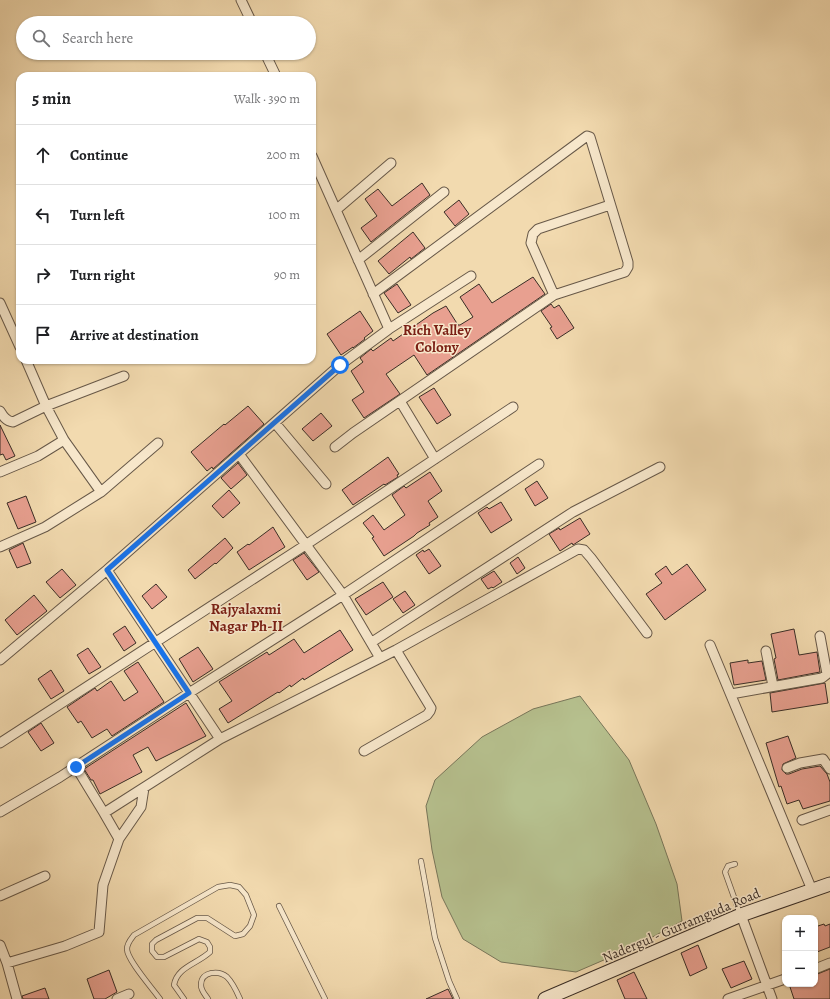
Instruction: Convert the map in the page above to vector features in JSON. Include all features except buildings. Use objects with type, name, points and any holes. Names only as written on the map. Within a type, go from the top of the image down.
[{"type":"main road","name":"Nadergul - Gurramguda Road","points":[[545,999],[741,915],[830,884]]},
{"type":"street","points":[[241,0],[249,16]]},
{"type":"street","points":[[268,60],[274,72]]},
{"type":"street","points":[[335,447],[353,433],[554,295],[625,272],[628,267],[628,262],[590,137],[587,136],[373,294]]},
{"type":"street","points":[[336,210],[391,163]]},
{"type":"street","points":[[316,165],[389,330]]},
{"type":"street","points":[[358,260],[444,192]]},
{"type":"street","points":[[554,295],[531,243],[533,234],[538,229],[610,205]]},
{"type":"street","points":[[0,660],[107,570],[340,365],[389,330],[471,276]]},
{"type":"street","points":[[0,303],[16,338]]},
{"type":"street","points":[[28,364],[46,406],[64,440],[101,492]]},
{"type":"street","points":[[0,411],[4,418],[13,422],[46,406],[124,376]]},
{"type":"street","points":[[400,401],[435,459]]},
{"type":"street","points":[[0,743],[307,544],[513,407]]},
{"type":"street","points":[[275,423],[326,484]]},
{"type":"street","points":[[0,472],[38,456],[64,440]]},
{"type":"street","points":[[0,547],[45,527],[101,492],[158,443]]},
{"type":"street","points":[[239,454],[307,544],[343,595],[372,642],[380,658]]},
{"type":"street","points":[[0,812],[76,767],[343,595],[540,464]]},
{"type":"street","points":[[372,642],[573,512],[660,466]]},
{"type":"street","points":[[104,813],[220,739],[396,650],[578,549],[584,550],[591,558],[647,633]]},
{"type":"street","points":[[107,570],[220,739]]},
{"type":"street","points":[[731,694],[822,678],[827,674],[820,636]]},
{"type":"street","points":[[710,645],[812,890]]},
{"type":"street","points":[[364,751],[426,715],[431,708],[396,650]]},
{"type":"street","points":[[766,651],[773,686]]},
{"type":"street","points":[[787,768],[800,763],[823,759],[830,769]]},
{"type":"street","points":[[76,767],[119,839]]},
{"type":"street","points":[[7,963],[65,946],[100,932],[103,885],[119,839],[141,807],[144,788]]},
{"type":"street","points":[[802,820],[830,810]]},
{"type":"street","points":[[0,896],[45,876]]},
{"type":"street","points":[[741,915],[772,999]]},
{"type":"street","points":[[0,945],[7,963],[17,999]]},
{"type":"street","points":[[818,968],[830,963]]},
{"type":"street","points":[[728,999],[782,980]]},
{"type":"street","points":[[117,999],[129,994]]},
{"type":"lane","points":[[420,861],[435,938],[449,981],[457,999]]},
{"type":"lane","points":[[735,864],[728,866],[725,872],[741,915]]},
{"type":"lane","points":[[160,999],[130,959],[127,949],[128,942],[134,935],[218,887],[230,884],[238,887],[246,895],[254,915],[250,926],[243,934],[235,936],[207,918],[197,918],[156,940],[152,944],[152,951],[157,957],[164,957],[199,939],[208,942],[210,952],[204,958],[179,972],[175,979],[174,985],[184,999]]},
{"type":"lane","points":[[279,906],[325,999]]},
{"type":"lane","points":[[208,999],[202,991],[201,983],[204,978],[213,972],[221,973],[228,978],[240,999]]},
{"type":"green space","points":[[580,696],[629,760],[656,824],[677,884],[682,921],[634,947],[576,972],[501,962],[463,939],[442,897],[432,850],[426,806],[435,780],[482,737],[533,709]]},
{"type":"district","name":"Rich Valley Colony","points":[[437,338]]},
{"type":"district","name":"Rajyalaxmi Nagar Ph-II","points":[[246,618]]},
{"type":"route","points":[[76,767],[189,693],[107,570],[340,365]]}]
